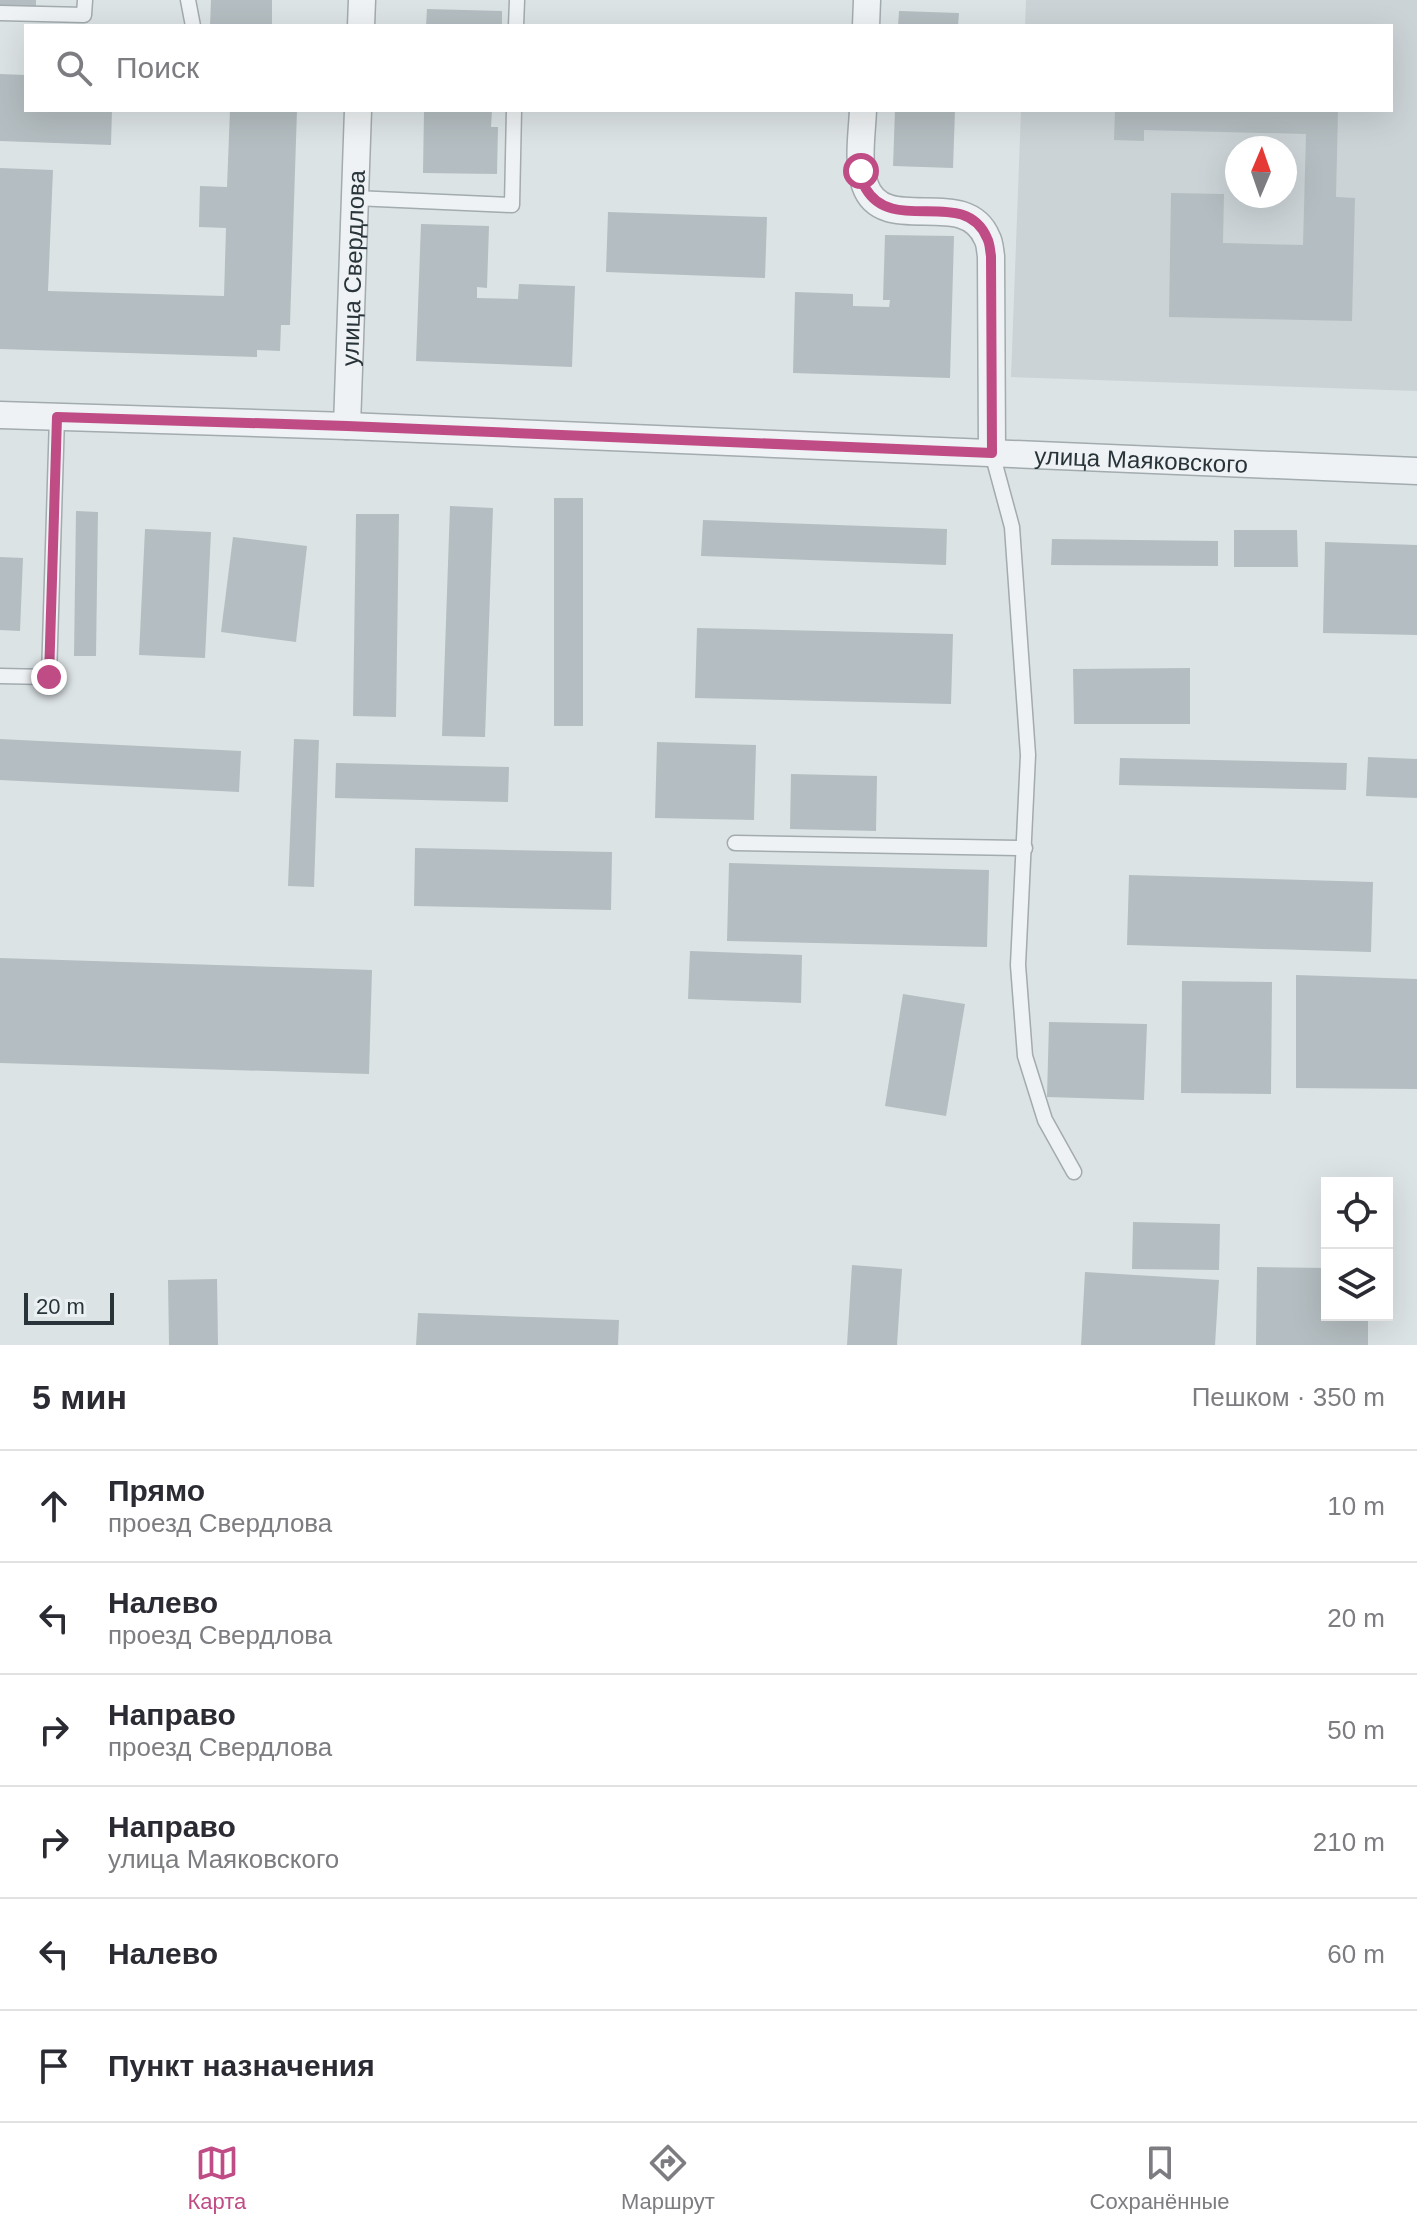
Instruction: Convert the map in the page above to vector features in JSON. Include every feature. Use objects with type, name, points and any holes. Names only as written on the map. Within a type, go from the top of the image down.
[{"type":"street","points":[[361,24],[362,0]]},
{"type":"street","points":[[866,24],[867,0]]},
{"type":"street","name":"улица Свердлова","points":[[347,426],[358,112]]},
{"type":"street","points":[[863,112],[861,171],[866,189],[877,202],[890,210],[960,212],[976,222],[987,237],[991,256],[992,453]]},
{"type":"street","name":"улица Маяковского","points":[[0,415],[347,426],[1417,471]]},
{"type":"lane","points":[[0,13],[84,15],[85,0]]},
{"type":"lane","points":[[188,0],[193,24]]},
{"type":"lane","points":[[516,24],[517,0]]},
{"type":"lane","points":[[355,198],[512,205],[514,112]]},
{"type":"lane","points":[[0,676],[49,677],[57,417]]},
{"type":"lane","points":[[992,453],[1012,527],[1028,755],[1018,965],[1025,1056],[1045,1120],[1074,1172]]},
{"type":"lane","points":[[735,843],[1025,848]]},
{"type":"shaded area","points":[[1026,0],[1417,0],[1417,391],[1011,377],[1021,112],[1393,112],[1393,24],[1025,24]]},
{"type":"building","points":[[0,0],[36,0],[36,8],[0,7]]},
{"type":"building","points":[[211,0],[272,0],[272,24],[210,24]]},
{"type":"building","points":[[427,9],[502,11],[502,24],[426,24]]},
{"type":"building","points":[[899,11],[959,13],[958,24],[898,24]]},
{"type":"building","points":[[0,74],[24,75],[24,112],[112,112],[111,145],[0,141]]},
{"type":"building","points":[[230,112],[297,112],[290,325],[281,325],[280,351],[257,350],[257,357],[0,349],[0,168],[53,170],[48,291],[224,296],[226,228],[199,227],[200,186],[227,187]]},
{"type":"building","points":[[424,112],[492,112],[491,127],[498,127],[497,174],[423,173]]},
{"type":"building","points":[[895,112],[955,112],[953,168],[893,166]]},
{"type":"building","points":[[1115,112],[1338,112],[1336,197],[1355,198],[1352,321],[1169,317],[1171,193],[1224,194],[1223,243],[1303,245],[1306,134],[1144,130],[1144,141],[1114,140]]},
{"type":"building","points":[[608,212],[767,217],[765,278],[606,272]]},
{"type":"building","points":[[421,224],[489,226],[487,288],[477,287],[477,298],[518,299],[519,284],[575,286],[572,367],[416,361]]},
{"type":"building","points":[[885,235],[954,236],[950,378],[793,373],[795,292],[853,294],[853,306],[889,307],[890,300],[883,300]]},
{"type":"building","points":[[554,498],[583,498],[583,726],[554,726]]},
{"type":"building","points":[[450,506],[493,508],[485,737],[442,736]]},
{"type":"building","points":[[76,511],[98,512],[96,656],[74,656]]},
{"type":"building","points":[[356,514],[399,514],[396,717],[353,716]]},
{"type":"building","points":[[703,520],[947,529],[946,565],[701,556]]},
{"type":"building","points":[[145,529],[211,532],[205,658],[139,655]]},
{"type":"building","points":[[1234,530],[1297,530],[1298,567],[1234,567]]},
{"type":"building","points":[[233,537],[307,546],[296,642],[221,632]]},
{"type":"building","points":[[1052,539],[1218,541],[1218,566],[1051,565]]},
{"type":"building","points":[[1325,542],[1417,545],[1417,635],[1323,633]]},
{"type":"building","points":[[0,557],[23,558],[20,631],[0,630]]},
{"type":"building","points":[[697,628],[953,634],[951,704],[695,698]]},
{"type":"building","points":[[1190,668],[1190,724],[1074,724],[1073,669]]},
{"type":"building","points":[[0,739],[241,751],[239,792],[0,780]]},
{"type":"building","points":[[294,739],[319,740],[314,887],[288,886]]},
{"type":"building","points":[[657,742],[756,745],[754,820],[655,818]]},
{"type":"building","points":[[1368,757],[1417,759],[1417,798],[1366,796]]},
{"type":"building","points":[[1120,758],[1347,763],[1346,790],[1119,785]]},
{"type":"building","points":[[336,763],[509,767],[508,802],[335,798]]},
{"type":"building","points":[[791,774],[877,776],[876,831],[790,829]]},
{"type":"building","points":[[415,848],[612,852],[611,910],[414,906]]},
{"type":"building","points":[[729,863],[989,870],[987,947],[727,941]]},
{"type":"building","points":[[1129,875],[1373,882],[1371,952],[1127,945]]},
{"type":"building","points":[[690,951],[802,955],[801,1003],[688,999]]},
{"type":"building","points":[[0,958],[372,970],[369,1074],[0,1063]]},
{"type":"building","points":[[1296,975],[1417,979],[1417,1089],[1296,1088]]},
{"type":"building","points":[[1182,981],[1272,982],[1271,1094],[1181,1093]]},
{"type":"building","points":[[903,994],[965,1004],[946,1116],[885,1106]]},
{"type":"building","points":[[1049,1022],[1147,1024],[1144,1100],[1047,1097]]},
{"type":"building","points":[[1133,1222],[1220,1224],[1219,1270],[1132,1269]]},
{"type":"building","points":[[852,1265],[902,1269],[897,1345],[847,1345]]},
{"type":"building","points":[[1257,1267],[1321,1268],[1321,1321],[1368,1321],[1368,1345],[1256,1345]]},
{"type":"building","points":[[1085,1272],[1219,1280],[1215,1345],[1081,1345]]},
{"type":"building","points":[[217,1279],[218,1345],[169,1345],[168,1280]]},
{"type":"building","points":[[418,1313],[619,1320],[618,1345],[416,1345]]},
{"type":"route","points":[[49,677],[57,417],[992,453],[991,256],[987,237],[976,222],[960,212],[890,210],[877,202],[866,189],[861,171]]}]
